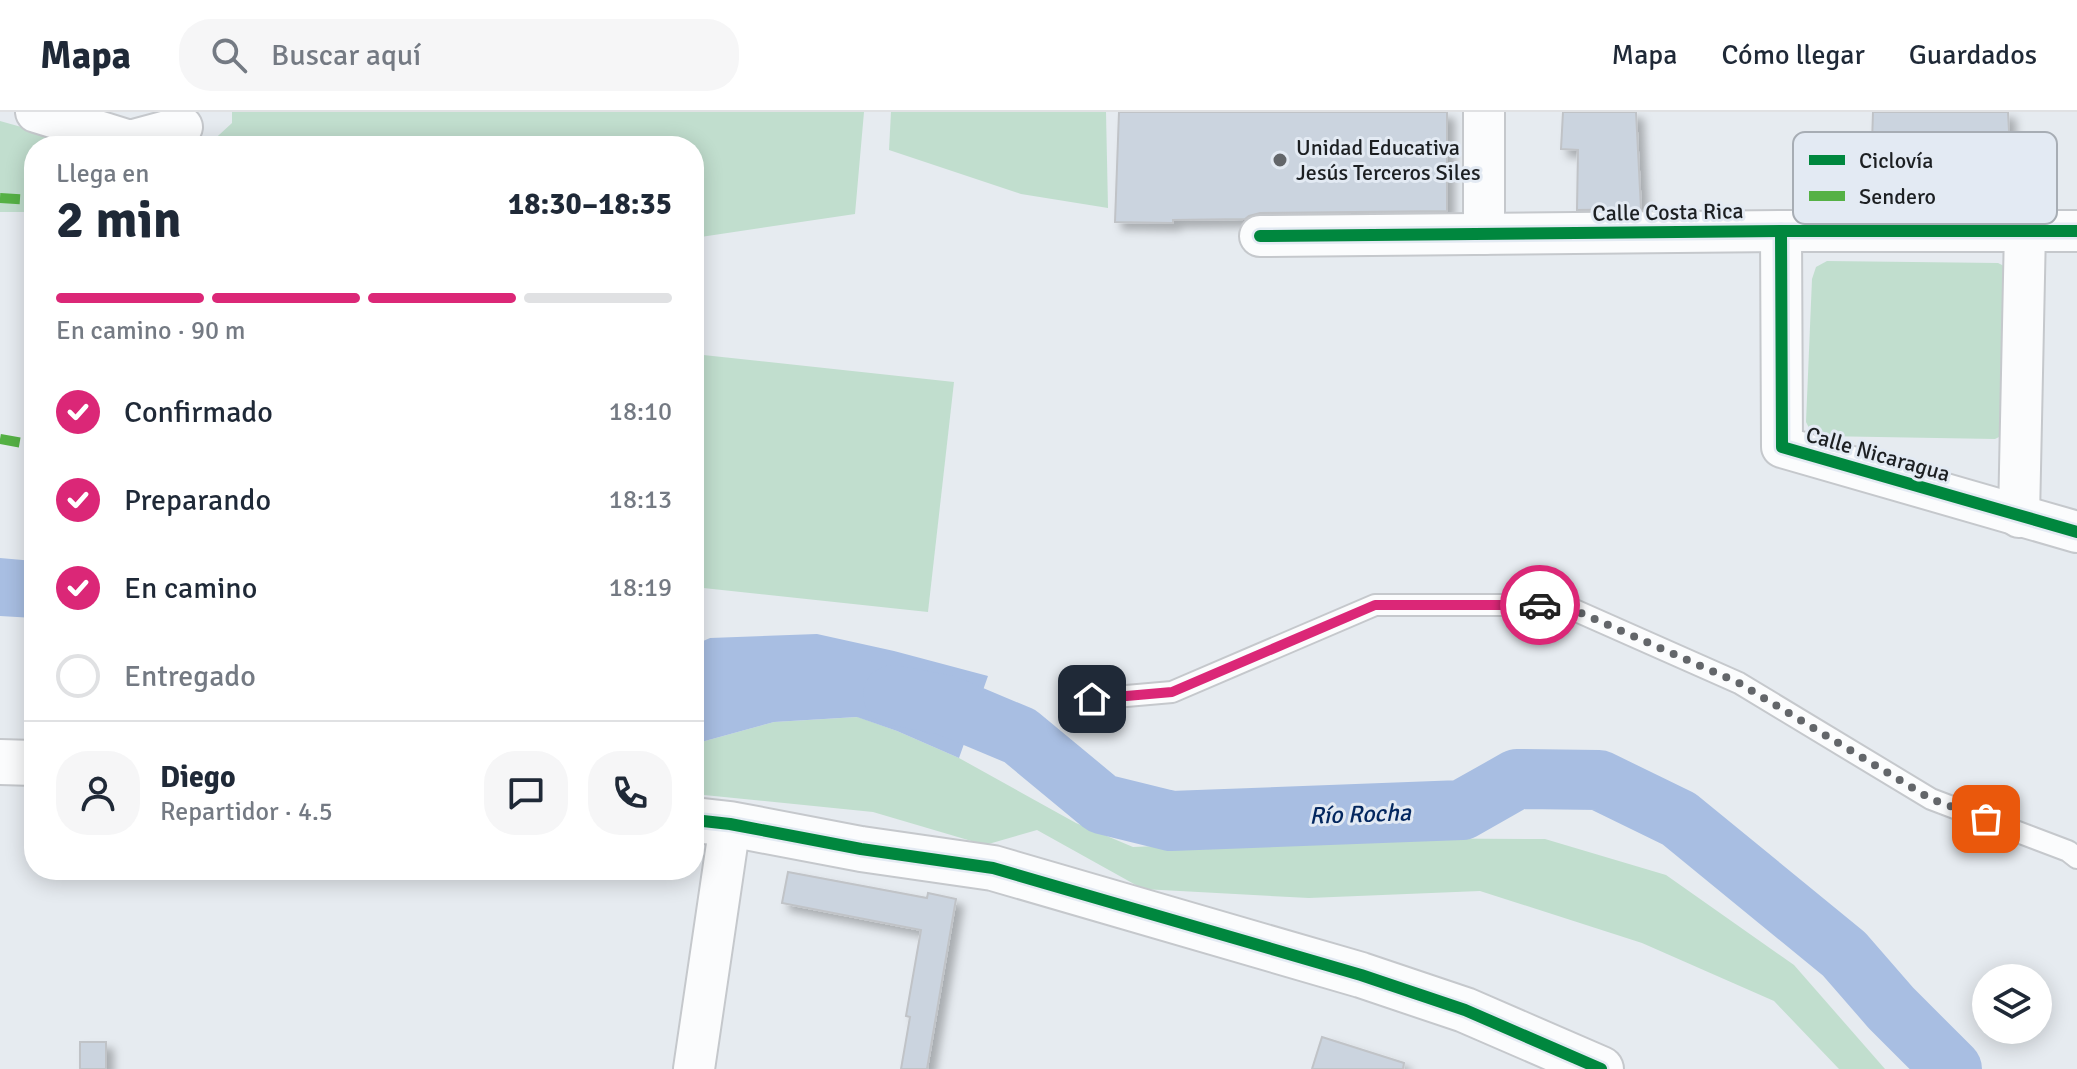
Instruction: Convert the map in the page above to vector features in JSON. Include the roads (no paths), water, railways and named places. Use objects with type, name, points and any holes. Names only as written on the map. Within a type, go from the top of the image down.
[{"type":"street","points":[[36,112],[114,136]]},
{"type":"street","points":[[1484,112],[1484,234]]},
{"type":"street","points":[[140,136],[179,117]]},
{"type":"street","points":[[2019,517],[2025,230]]},
{"type":"street","name":"Calle Nicaragua","points":[[1781,231],[1782,447],[2077,532]]},
{"type":"street","name":"Calle Costa Rica","points":[[1260,236],[2077,231]]},
{"type":"street","points":[[0,762],[24,763]]},
{"type":"street","points":[[694,1069],[712,822],[861,849],[993,868],[1361,975],[1465,1010],[1601,1069]]},
{"type":"lane","points":[[1092,699],[1172,692],[1375,605],[1563,605],[1739,683],[1931,799],[2068,851],[2077,858]]},
{"type":"water","points":[[0,558],[24,560],[24,617],[0,616]]},
{"type":"water","points":[[817,634],[988,676],[959,758],[857,717],[774,722],[704,741],[704,641]]},
{"type":"waterway","name":"Río Rocha","points":[[893,695],[946,705],[1020,736],[1102,804],[1171,821],[1462,810],[1517,779],[1599,780],[1679,819],[1844,954],[1891,1008],[1952,1069]]},
{"type":"place","name":"Unidad Educativa Jesús Terceros Siles","points":[[1280,160]]}]
